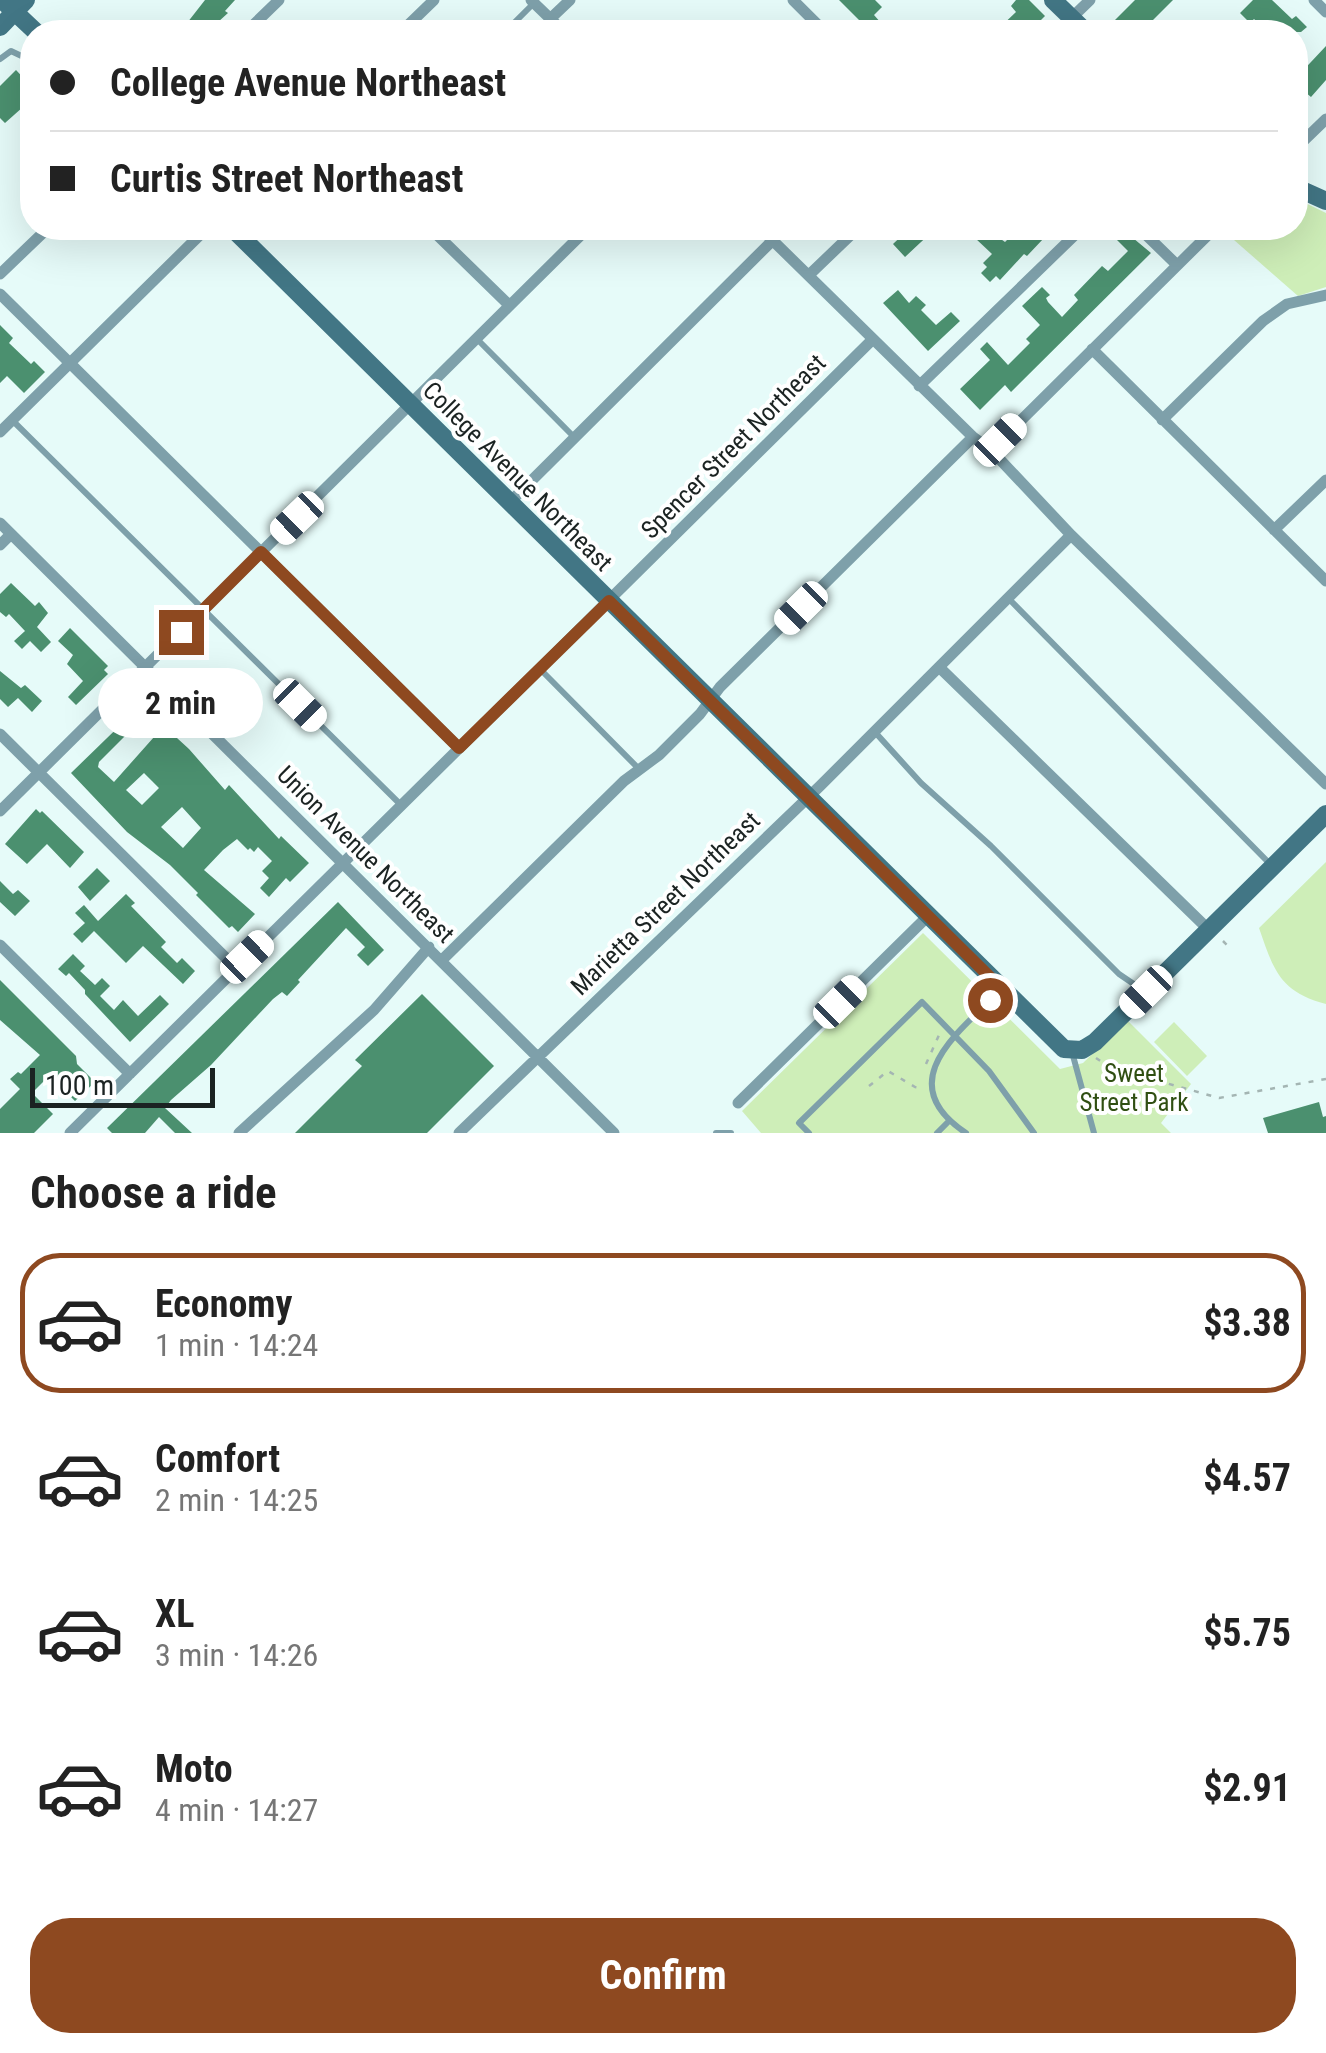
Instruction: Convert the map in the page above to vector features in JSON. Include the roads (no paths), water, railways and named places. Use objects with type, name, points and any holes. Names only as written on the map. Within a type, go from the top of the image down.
[{"type":"street","points":[[258,20],[279,0]]},
{"type":"street","points":[[413,20],[434,0]]},
{"type":"street","points":[[532,2],[550,19],[570,0]]},
{"type":"street","points":[[792,0],[813,20]]},
{"type":"street","points":[[1053,0],[1071,18],[1090,0]]},
{"type":"street","points":[[1314,0],[1326,12]]},
{"type":"street","points":[[0,27],[14,4]]},
{"type":"street","points":[[0,274],[35,240]]},
{"type":"street","points":[[0,432],[195,240]]},
{"type":"street","name":"College Avenue Northeast","points":[[244,240],[1053,1040],[1072,1051]]},
{"type":"street","points":[[442,240],[509,305]]},
{"type":"street","points":[[0,810],[576,240]]},
{"type":"street","points":[[510,503],[773,240],[920,386],[991,450],[1071,534],[1326,784]]},
{"type":"street","points":[[809,275],[845,240]]},
{"type":"street","points":[[920,386],[1070,240]]},
{"type":"street","points":[[1151,240],[1177,265]]},
{"type":"street","points":[[991,450],[1203,240]]},
{"type":"street","points":[[0,294],[459,748]]},
{"type":"street","points":[[1162,420],[1263,321],[1286,304],[1326,296]]},
{"type":"street","name":"Spencer Street Northeast","points":[[70,1133],[872,339]]},
{"type":"street","points":[[1092,349],[1326,581]]},
{"type":"street","points":[[442,960],[659,756],[973,437]]},
{"type":"street","points":[[1274,530],[1326,480]]},
{"type":"street","name":"Union Avenue Northeast","points":[[0,524],[614,1133]]},
{"type":"street","points":[[0,546],[11,534]]},
{"type":"street","name":"Marietta Street Northeast","points":[[459,1133],[808,796],[1071,534]]},
{"type":"street","points":[[938,667],[1213,933]]},
{"type":"street","points":[[0,734],[236,968]]},
{"type":"street","points":[[1072,1051],[1088,1047],[1213,933],[1326,814]]},
{"type":"street","points":[[738,1103],[928,916]]},
{"type":"street","points":[[0,945],[130,1074]]},
{"type":"street","points":[[239,1133],[374,1010],[429,947]]},
{"type":"lane","points":[[476,338],[574,438]]},
{"type":"lane","points":[[12,420],[402,805]]},
{"type":"lane","points":[[1008,598],[1272,867]]},
{"type":"lane","points":[[540,669],[640,770]]},
{"type":"lane","points":[[874,731],[920,783],[991,846],[1118,974],[1146,992]]},
{"type":"lane","points":[[966,1133],[950,1121],[937,1101],[932,1075],[939,1053],[954,1034],[1002,989]]},
{"type":"lane","points":[[809,1133],[799,1122],[922,1002],[989,1071],[1034,1133]]},
{"type":"lane","points":[[1072,1051],[1094,1133]]},
{"type":"lane","points":[[937,1133],[950,1121]]},
{"type":"lane","points":[[716,1132],[731,1133]]},
{"type":"park label","name":"Sweet Street Park","points":[[1134,1088]]}]
